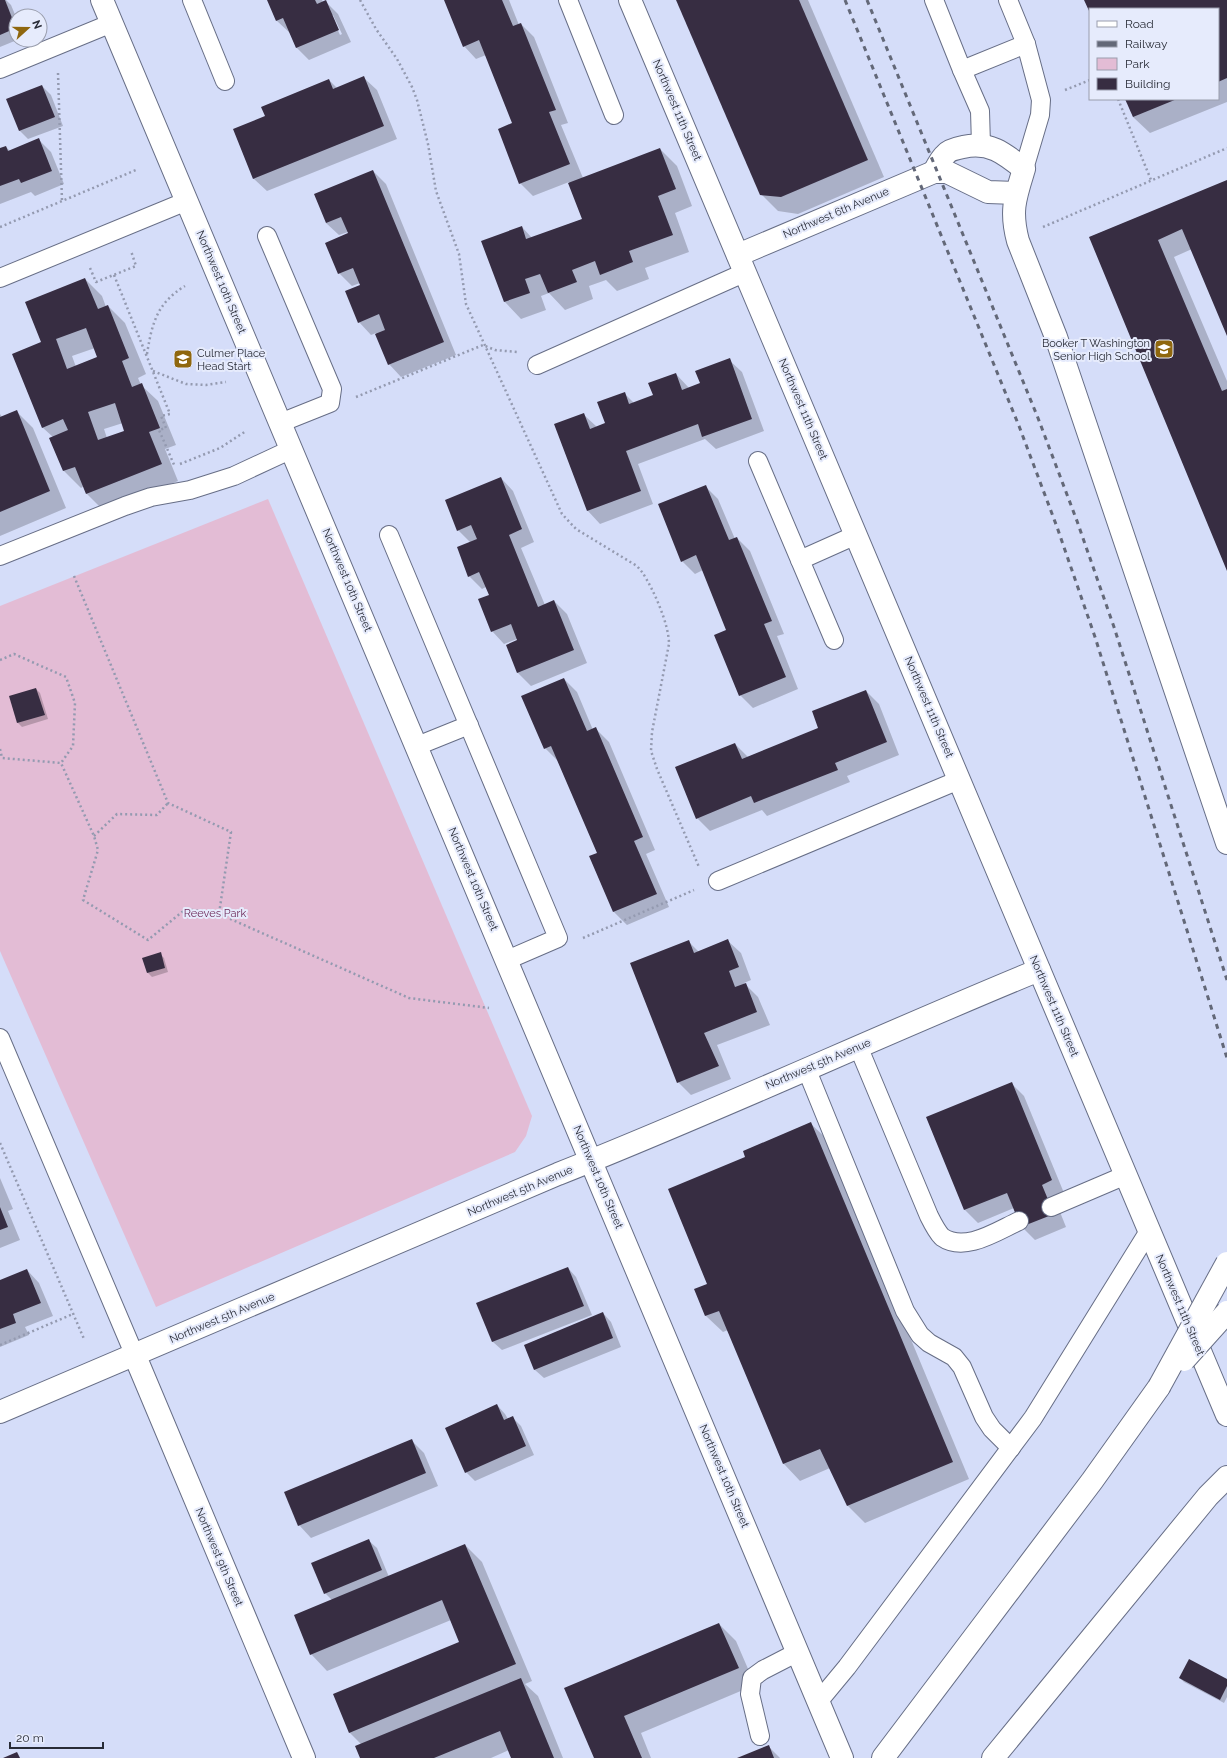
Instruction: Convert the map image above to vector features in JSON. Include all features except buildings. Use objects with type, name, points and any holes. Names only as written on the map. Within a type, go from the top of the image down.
[{"type":"main road","name":"Northwest 10th Street","points":[[102,0],[842,1758]]},
{"type":"main road","name":"Northwest 11th Street","points":[[630,0],[1227,1415]]},
{"type":"main road","points":[[934,172],[946,153],[974,144],[992,147],[1006,154],[1024,169],[1013,208],[1013,217],[1018,241],[1056,337],[1227,843]]},
{"type":"main road","name":"Northwest 6th Avenue","points":[[742,263],[934,172]]},
{"type":"main road","points":[[934,172],[947,172],[988,192],[1016,193]]},
{"type":"main road","name":"Northwest 5th Avenue","points":[[0,1412],[135,1356],[806,1068],[1039,970]]},
{"type":"main road","points":[[1159,1387],[1227,1263]]},
{"type":"main road","points":[[883,1758],[1092,1481],[1159,1387],[1227,1312]]},
{"type":"main road","name":"Northwest 9th Street","points":[[135,1356],[304,1758]]},
{"type":"main road","points":[[1208,1496],[1227,1466]]},
{"type":"main road","points":[[993,1758],[1208,1496],[1227,1477]]},
{"type":"lane","points":[[192,0],[225,80]]},
{"type":"lane","points":[[568,0],[614,114]]},
{"type":"lane","points":[[934,0],[980,111],[981,145]]},
{"type":"lane","points":[[1008,0],[1026,44],[1041,100],[1040,115],[1024,169]]},
{"type":"lane","points":[[0,69],[112,23]]},
{"type":"lane","points":[[962,70],[1026,44]]},
{"type":"lane","points":[[0,278],[187,201]]},
{"type":"lane","points":[[267,236],[332,389],[330,403],[280,423]]},
{"type":"lane","points":[[537,365],[742,263]]},
{"type":"lane","points":[[0,556],[151,497],[190,490],[234,476],[292,450]]},
{"type":"lane","points":[[758,461],[834,640]]},
{"type":"lane","points":[[389,535],[558,938],[507,960]]},
{"type":"lane","points":[[800,560],[856,535]]},
{"type":"lane","points":[[417,746],[469,725]]},
{"type":"lane","points":[[718,882],[959,780]]},
{"type":"lane","points":[[0,1038],[135,1356]]},
{"type":"lane","points":[[858,1046],[928,1216],[941,1236],[955,1242],[969,1243],[1019,1221]]},
{"type":"lane","points":[[806,1068],[905,1311],[920,1335],[929,1343],[954,1357],[962,1367],[984,1417],[992,1429],[1011,1448]]},
{"type":"lane","points":[[1051,1207],[1126,1175]]},
{"type":"lane","points":[[818,1702],[847,1667],[1033,1418],[1149,1231]]},
{"type":"lane","points":[[760,1736],[750,1694],[752,1678],[763,1670],[798,1652]]},
{"type":"path","points":[[360,0],[376,29],[406,74],[417,100],[428,144],[436,191],[459,254],[466,304],[483,345],[562,514],[576,529],[637,566],[646,578],[668,629],[669,644],[652,732],[651,751],[656,769],[700,870]]},
{"type":"path","points":[[57,66],[60,100],[62,201]]},
{"type":"path","points":[[1060,92],[1089,80]]},
{"type":"path","points":[[1118,100],[1151,180]]},
{"type":"path","points":[[1038,228],[1227,148]]},
{"type":"path","points":[[0,227],[136,170]]},
{"type":"path","points":[[114,275],[170,414],[161,416],[166,428],[159,430],[175,466]]},
{"type":"path","points":[[147,355],[153,322],[164,303],[175,292],[185,286]]},
{"type":"path","points":[[349,399],[369,393],[483,345],[495,350],[528,352],[537,365]]},
{"type":"path","points":[[153,371],[186,384],[206,385],[226,382]]},
{"type":"path","points":[[74,576],[168,803],[231,832],[219,914]]},
{"type":"path","points":[[0,660],[14,654],[66,677],[75,703],[73,746],[61,763]]},
{"type":"path","points":[[0,749],[2,758],[61,763]]},
{"type":"path","points":[[61,763],[94,836],[98,850],[83,900],[148,940],[182,912],[193,910],[219,914],[409,998],[489,1008]]},
{"type":"path","points":[[94,836],[117,814],[157,815],[168,803]]},
{"type":"path","points":[[577,940],[699,888]]},
{"type":"path","points":[[0,1143],[84,1339]]},
{"type":"path","points":[[0,1344],[74,1314]]},
{"type":"green space","name":"Reeves Park","points":[[268,499],[532,1116],[526,1136],[515,1152],[156,1307],[0,951],[0,606]]},
{"type":"railway","points":[[845,0],[1019,426],[1057,527],[1095,637],[1227,1058]]},
{"type":"railway","points":[[867,0],[1038,418],[1077,521],[1114,627],[1227,980]]},
{"type":"place","name":"Booker T Washington Senior High School","points":[[1164,349]]},
{"type":"place","name":"Culmer Place Head Start","points":[[183,359]]}]
